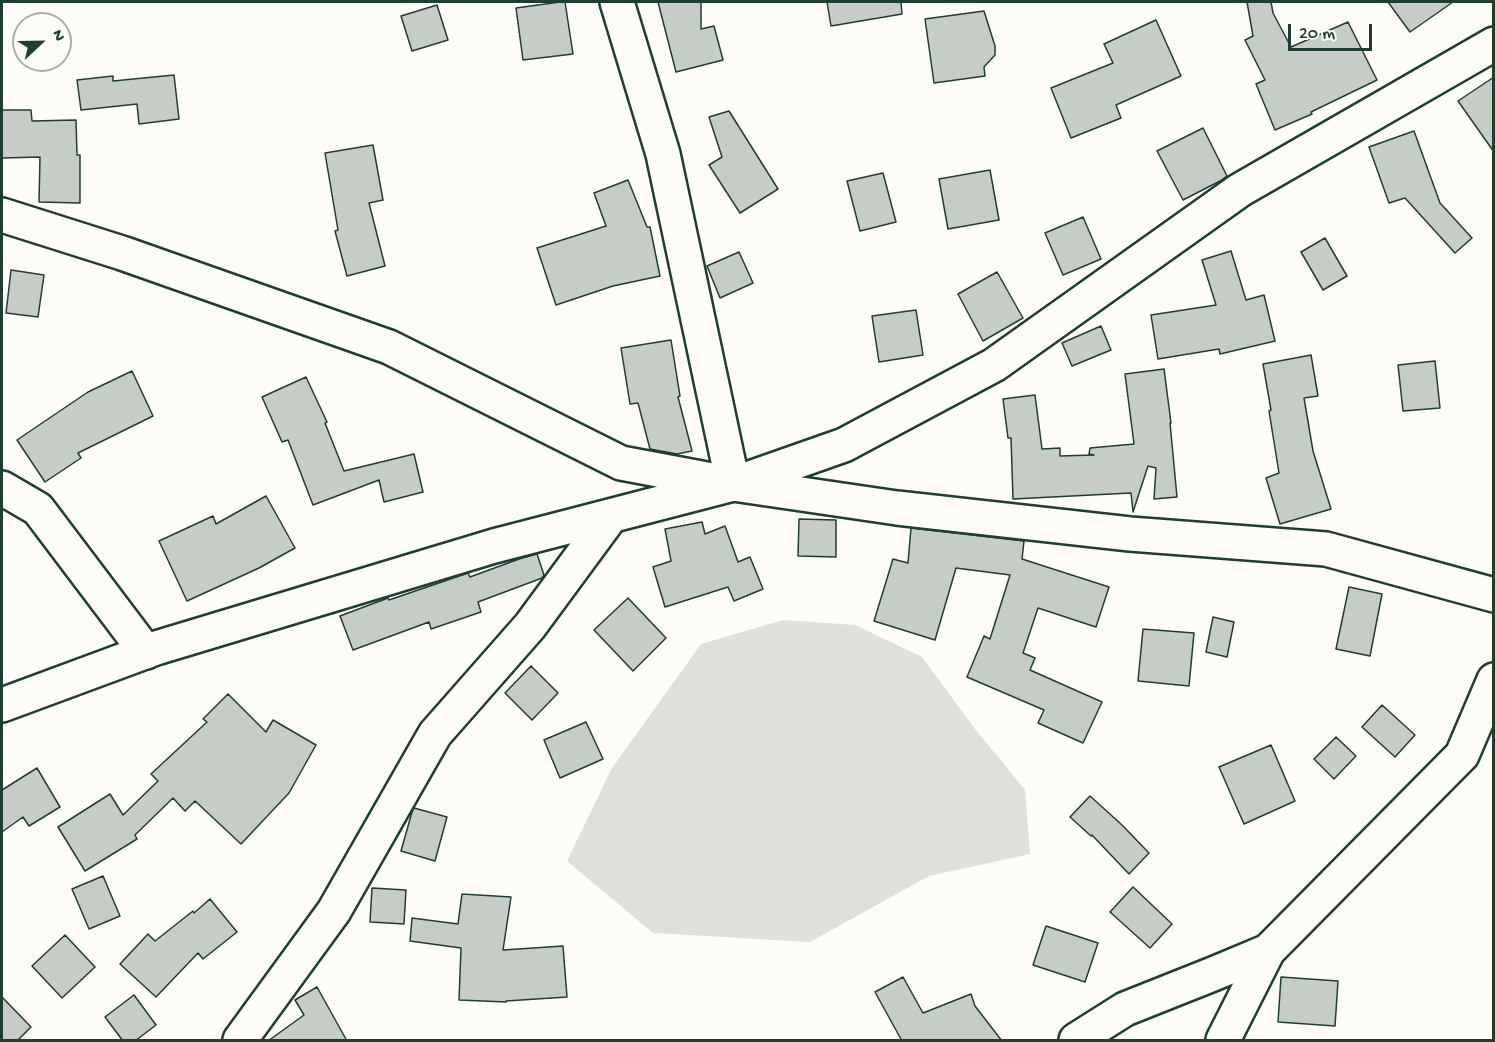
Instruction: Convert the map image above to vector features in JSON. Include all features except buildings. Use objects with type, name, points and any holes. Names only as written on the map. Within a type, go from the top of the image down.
[{"type":"street","points":[[617,2],[663,154],[733,484]]},
{"type":"street","points":[[2,705],[146,652],[483,550],[733,484],[844,444],[994,365],[1240,190],[1494,44]]},
{"type":"street","points":[[2,215],[122,253],[390,347],[621,464],[733,484],[897,508],[1130,534],[1326,549],[1494,595]]},
{"type":"street","points":[[2,488],[38,508],[146,652]]},
{"type":"street","points":[[240,1041],[334,911],[435,734],[530,626],[610,516]]},
{"type":"street","points":[[1222,1041],[1268,951],[1462,755],[1494,680]]},
{"type":"street","points":[[1076,1041],[1125,1009],[1268,951]]},
{"type":"shaded area","points":[[783,620],[855,625],[922,657],[975,729],[1025,790],[1030,854],[929,876],[810,942],[653,933],[567,861],[612,768],[701,644]]}]
